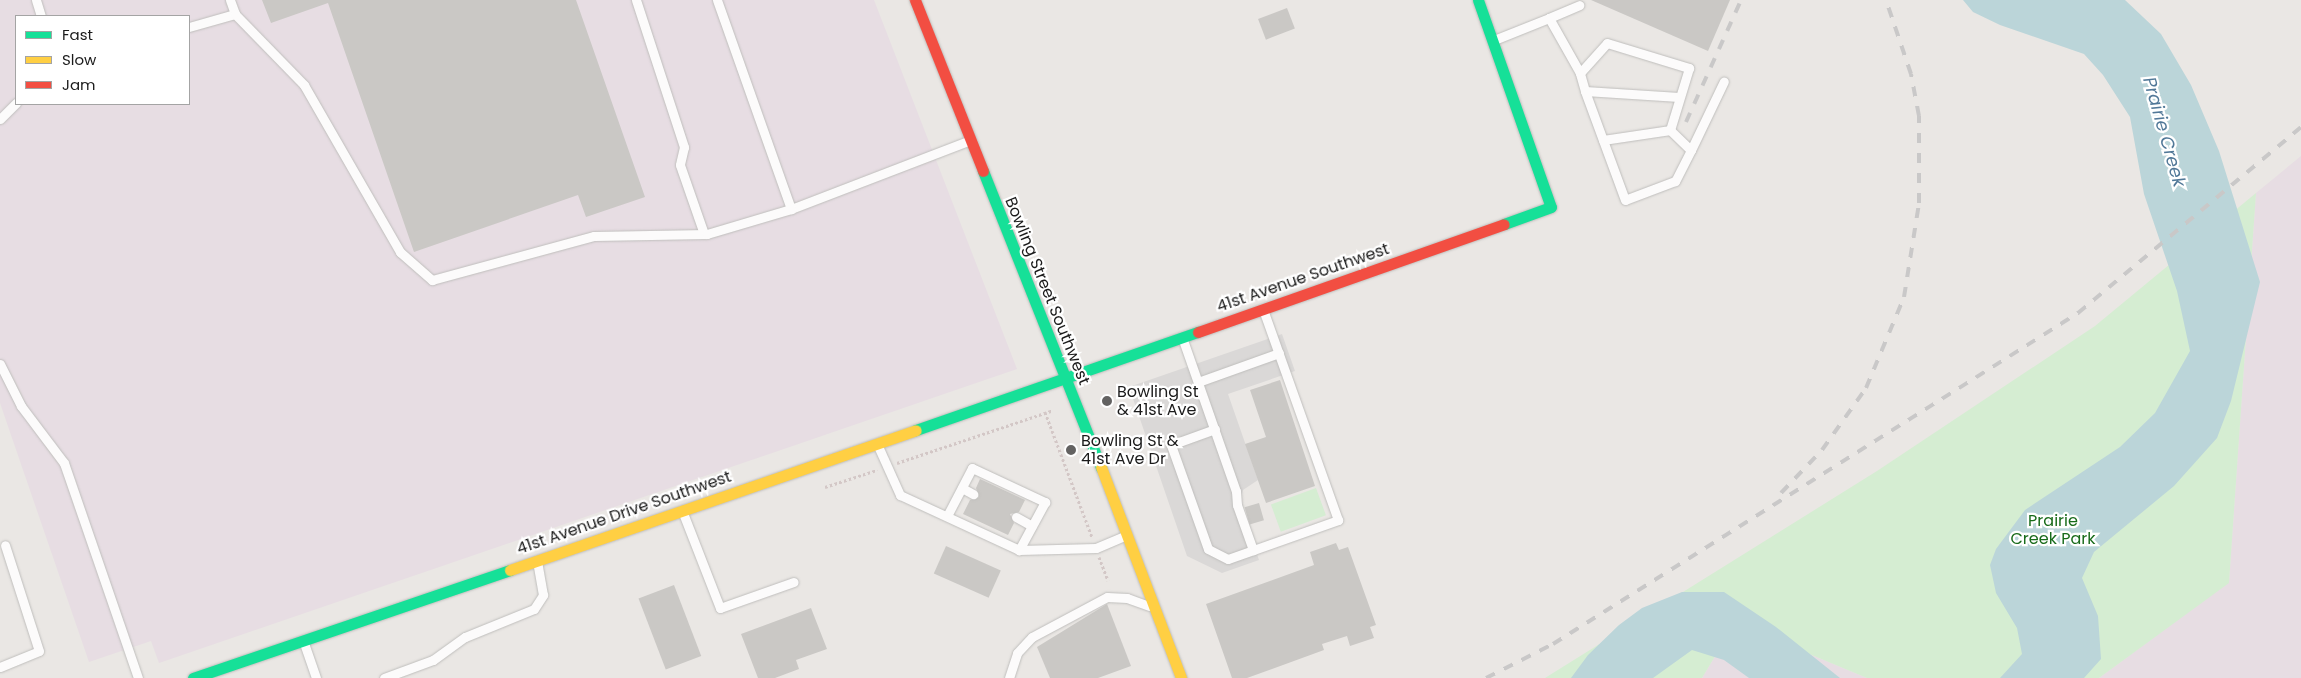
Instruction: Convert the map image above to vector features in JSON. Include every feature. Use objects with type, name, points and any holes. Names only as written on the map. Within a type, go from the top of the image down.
[{"type":"street","name":"Bowling Street Southwest","points":[[915,0],[969,141],[1128,534],[1181,678]]},
{"type":"street","points":[[1478,0],[1492,41]]},
{"type":"street","name":"41st Avenue Southwest","points":[[1065,377],[1264,309],[1551,207],[1492,41]]},
{"type":"street","name":"41st Avenue Drive Southwest","points":[[193,678],[877,444],[1065,377]]},
{"type":"lane","points":[[36,0],[41,15]]},
{"type":"lane","points":[[230,0],[235,14],[304,85],[400,252],[432,280],[594,236],[704,234],[791,209],[969,141]]},
{"type":"lane","points":[[636,0],[684,147],[680,165],[704,234]]},
{"type":"lane","points":[[717,0],[791,209]]},
{"type":"lane","points":[[1492,41],[1580,6]]},
{"type":"lane","points":[[190,27],[235,14]]},
{"type":"lane","points":[[1548,18],[1580,73],[1625,200],[1676,181],[1724,82]]},
{"type":"lane","points":[[1580,73],[1607,43],[1689,68],[1670,130]]},
{"type":"lane","points":[[1585,91],[1679,98]]},
{"type":"lane","points":[[0,119],[15,104]]},
{"type":"lane","points":[[1603,140],[1670,130]]},
{"type":"lane","points":[[1670,130],[1691,150]]},
{"type":"lane","points":[[1215,429],[1171,445],[1208,548],[1228,559],[1338,520],[1264,309]]},
{"type":"lane","points":[[1182,337],[1215,429],[1253,550]]},
{"type":"lane","points":[[1198,382],[1279,353]]},
{"type":"lane","points":[[0,364],[21,406],[64,463],[138,678]]},
{"type":"lane","points":[[877,444],[900,495],[1019,550],[1096,548],[1128,534]]},
{"type":"lane","points":[[947,516],[972,468],[1045,502],[1019,550]]},
{"type":"lane","points":[[962,488],[973,494]]},
{"type":"lane","points":[[682,511],[720,608],[794,582]]},
{"type":"lane","points":[[1016,517],[1032,526]]},
{"type":"lane","points":[[0,667],[40,651],[5,545]]},
{"type":"lane","points":[[384,678],[433,660],[465,637],[534,609],[543,595],[536,560]]},
{"type":"lane","points":[[1009,678],[1017,653],[1032,637],[1107,597],[1127,598],[1155,608]]},
{"type":"lane","points":[[303,640],[316,678]]},
{"type":"path","points":[[1044,411],[1108,580]]},
{"type":"path","points":[[825,487],[1044,411],[1051,411]]},
{"type":"shaded area","points":[[0,0],[874,0],[1017,369],[159,663],[151,641],[89,662],[0,403]]},
{"type":"shaded area","points":[[2301,156],[2301,678],[2099,678],[2229,582],[2256,193]]},
{"type":"shaded area","points":[[1282,334],[1295,371],[1228,394],[1258,480],[1243,490],[1239,503],[1259,560],[1222,573],[1187,556],[1129,387]]},
{"type":"shaded area","points":[[1735,623],[1867,678],[1702,678]]},
{"type":"green space","name":"Prairie Creek Park","points":[[2256,193],[2229,583],[2099,678],[1867,678],[1735,623],[1702,678],[1545,678],[1877,471],[2095,326]]},
{"type":"green space","points":[[1316,488],[1326,515],[1281,532],[1271,504]]},
{"type":"water","name":"Prairie Creek","points":[[1963,0],[2125,0],[2161,34],[2191,85],[2219,151],[2260,282],[2231,401],[2217,438],[2174,486],[2094,552],[2082,578],[2098,616],[2101,659],[2084,678],[2000,678],[2022,654],[2017,628],[1996,593],[1990,565],[1996,549],[2025,510],[2120,447],[2155,413],[2190,351],[2177,291],[2144,194],[2130,117],[2103,75],[2084,54],[2000,25],[1973,12]]},
{"type":"water","points":[[1682,592],[1724,592],[1776,627],[1840,678],[1749,678],[1724,660],[1692,650],[1653,678],[1571,678],[1588,655],[1619,625],[1642,608]]},
{"type":"building","points":[[262,0],[576,0],[645,197],[586,217],[578,195],[414,252],[328,3],[271,23]]},
{"type":"building","points":[[1591,0],[1730,0],[1708,51]]},
{"type":"building","points":[[1287,8],[1295,29],[1266,40],[1258,19]]},
{"type":"building","points":[[1280,380],[1315,486],[1266,503],[1245,444],[1266,437],[1250,390]]},
{"type":"building","points":[[980,479],[1025,500],[1019,512],[1010,514],[1014,523],[1008,535],[963,514],[970,500],[979,497],[976,488]]},
{"type":"building","points":[[1259,503],[1264,520],[1250,524],[1245,507]]},
{"type":"building","points":[[1336,543],[1339,550],[1348,547],[1376,625],[1370,627],[1374,638],[1350,646],[1347,636],[1322,644],[1324,650],[1247,678],[1232,678],[1206,604],[1314,565],[1310,552]]},
{"type":"building","points":[[946,546],[1001,570],[989,598],[934,573]]},
{"type":"building","points":[[674,585],[701,656],[666,670],[639,599]]},
{"type":"building","points":[[1107,604],[1131,666],[1098,678],[1050,678],[1037,647]]},
{"type":"building","points":[[811,608],[827,649],[796,660],[799,669],[775,678],[758,678],[741,634]]},
{"type":"railway","points":[[1686,122],[1741,0]]},
{"type":"railway","points":[[1781,493],[1822,450],[1866,388],[1904,297],[1919,203],[1919,116],[1911,74],[1886,0]]},
{"type":"railway","points":[[1486,678],[1553,644],[2078,313],[2301,127]]},
{"type":"traffic: fast","points":[[1478,0],[1551,207],[1504,224]]},
{"type":"traffic: fast","points":[[983,171],[1101,467]]},
{"type":"traffic: fast","points":[[916,430],[1198,332]]},
{"type":"traffic: fast","points":[[193,678],[510,570]]},
{"type":"traffic: slow","points":[[510,570],[916,430]]},
{"type":"traffic: slow","points":[[1101,467],[1181,678]]},
{"type":"traffic: jam","points":[[915,0],[983,171]]},
{"type":"traffic: jam","points":[[1198,332],[1504,224]]},
{"type":"place","name":"Bowling St & 41st Ave","points":[[1107,401]]},
{"type":"place","name":"Bowling St & 41st Ave Dr","points":[[1071,450]]}]
